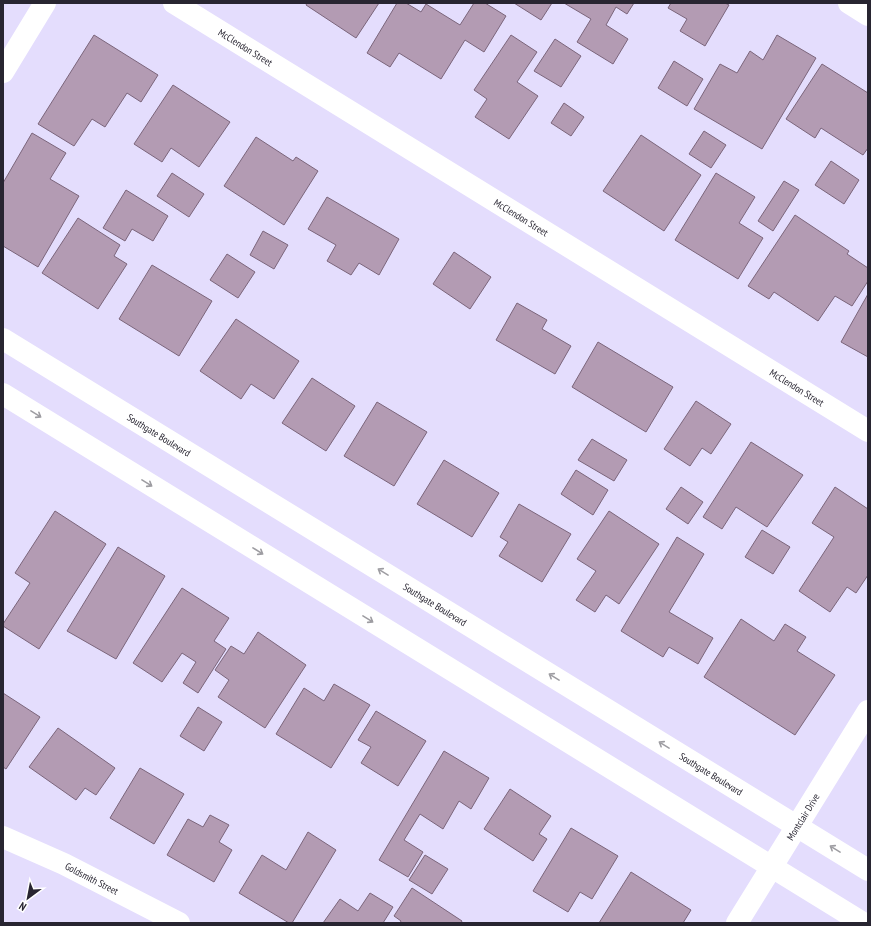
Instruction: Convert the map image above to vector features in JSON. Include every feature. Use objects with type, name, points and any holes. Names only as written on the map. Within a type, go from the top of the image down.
[{"type":"street","points":[[3,72],[45,3]]},
{"type":"street","name":"McClendon Street","points":[[174,3],[868,431]]},
{"type":"street","points":[[849,3],[868,15]]},
{"type":"street","name":"Southgate Boulevard","points":[[3,339],[868,870]]},
{"type":"street","points":[[3,394],[863,923]]},
{"type":"street","name":"Montclair Drive","points":[[737,923],[798,827],[868,711]]},
{"type":"street","name":"Goldsmith Street","points":[[3,838],[64,864],[179,923]]},
{"type":"building","points":[[307,3],[379,3],[356,38],[306,5]]},
{"type":"building","points":[[397,3],[406,3],[421,12],[426,4],[460,25],[474,3],[485,3],[506,16],[484,52],[465,40],[441,79],[399,53],[390,67],[367,53]]},
{"type":"building","points":[[514,3],[552,3],[541,20]]},
{"type":"building","points":[[564,3],[634,3],[627,14],[616,7],[606,25],[628,39],[613,64],[577,42],[591,19]]},
{"type":"building","points":[[671,3],[725,3],[729,5],[705,46],[680,31],[687,19],[668,8]]},
{"type":"building","points":[[94,35],[158,75],[141,102],[127,93],[105,127],[92,119],[74,146],[38,124]]},
{"type":"building","points":[[511,35],[537,52],[517,82],[538,96],[509,139],[475,117],[487,99],[474,90]]},
{"type":"building","points":[[777,35],[816,58],[762,149],[694,109],[720,64],[737,73],[750,51],[763,60]]},
{"type":"building","points":[[555,39],[581,56],[561,87],[534,71]]},
{"type":"building","points":[[674,61],[703,79],[687,106],[658,88]]},
{"type":"building","points":[[822,64],[868,93],[868,148],[863,155],[821,128],[815,138],[786,119]]},
{"type":"building","points":[[173,85],[230,122],[199,167],[171,148],[162,162],[134,144]]},
{"type":"building","points":[[564,103],[584,117],[571,136],[551,123]]},
{"type":"building","points":[[704,131],[726,145],[711,168],[689,154]]},
{"type":"building","points":[[32,133],[66,153],[50,179],[79,196],[38,267],[3,246],[3,183]]},
{"type":"building","points":[[641,135],[701,175],[664,231],[603,191]]},
{"type":"building","points":[[256,137],[293,161],[296,157],[318,171],[284,225],[224,186]]},
{"type":"building","points":[[831,161],[859,180],[844,204],[815,185]]},
{"type":"building","points":[[172,173],[204,194],[189,217],[157,196]]},
{"type":"building","points":[[716,173],[755,197],[739,223],[763,238],[738,279],[675,240]]},
{"type":"building","points":[[784,181],[799,190],[773,231],[758,221]]},
{"type":"building","points":[[126,190],[168,216],[153,241],[132,229],[125,241],[103,228]]},
{"type":"building","points":[[327,197],[399,239],[379,275],[359,263],[351,275],[327,261],[336,245],[308,229]]},
{"type":"building","points":[[795,215],[849,251],[847,254],[868,268],[868,281],[852,306],[835,296],[818,321],[774,292],[769,299],[748,286]]},
{"type":"building","points":[[78,218],[120,245],[114,256],[127,264],[98,309],[42,273]]},
{"type":"building","points":[[263,231],[288,245],[274,269],[250,255]]},
{"type":"building","points":[[454,252],[491,277],[470,309],[433,284]]},
{"type":"building","points":[[227,254],[255,272],[238,298],[210,280]]},
{"type":"building","points":[[152,265],[212,301],[179,356],[119,319]]},
{"type":"building","points":[[868,294],[868,357],[841,342]]},
{"type":"building","points":[[517,303],[547,320],[542,329],[571,346],[555,374],[496,340]]},
{"type":"building","points":[[236,319],[299,361],[274,399],[251,384],[241,399],[200,371]]},
{"type":"building","points":[[598,342],[673,387],[646,432],[572,387]]},
{"type":"building","points":[[312,378],[355,406],[326,451],[282,423]]},
{"type":"building","points":[[696,401],[731,424],[711,454],[702,448],[690,466],[664,449]]},
{"type":"building","points":[[377,402],[427,432],[394,486],[344,456]]},
{"type":"building","points":[[592,439],[627,460],[614,481],[578,460]]},
{"type":"building","points":[[751,442],[803,475],[767,527],[736,507],[722,529],[703,517]]},
{"type":"building","points":[[444,460],[499,493],[472,537],[417,504]]},
{"type":"building","points":[[576,470],[608,490],[593,515],[561,494]]},
{"type":"building","points":[[681,487],[703,502],[688,524],[666,509]]},
{"type":"building","points":[[835,487],[868,509],[868,575],[856,593],[847,587],[830,612],[799,591],[834,537],[812,523]]},
{"type":"building","points":[[519,504],[571,534],[542,582],[499,556],[508,542],[500,537]]},
{"type":"building","points":[[55,511],[106,544],[39,649],[3,626],[3,624],[30,583],[15,573]]},
{"type":"building","points":[[609,511],[659,544],[619,604],[606,595],[595,612],[576,600],[596,571],[577,559]]},
{"type":"building","points":[[762,530],[790,547],[773,574],[745,557]]},
{"type":"building","points":[[677,537],[704,554],[669,612],[713,638],[698,664],[669,647],[663,657],[621,631]]},
{"type":"building","points":[[118,547],[165,576],[116,659],[67,631]]},
{"type":"building","points":[[182,588],[229,618],[214,641],[226,649],[198,693],[183,683],[196,662],[182,653],[162,682],[133,663]]},
{"type":"building","points":[[741,619],[774,641],[785,624],[806,637],[797,651],[835,675],[795,735],[704,677]]},
{"type":"building","points":[[258,632],[306,665],[265,728],[218,697],[229,680],[215,670],[231,646],[244,654]]},
{"type":"building","points":[[334,684],[370,705],[331,768],[276,734],[304,688],[324,701]]},
{"type":"building","points":[[3,693],[40,717],[6,769],[3,767]]},
{"type":"building","points":[[198,707],[222,722],[204,751],[180,736]]},
{"type":"building","points":[[376,711],[426,741],[398,786],[361,763],[371,747],[358,740]]},
{"type":"building","points":[[58,728],[115,768],[96,795],[85,788],[76,800],[29,767]]},
{"type":"building","points":[[444,751],[489,778],[471,809],[459,801],[443,829],[420,814],[404,840],[423,852],[408,877],[379,860]]},
{"type":"building","points":[[140,768],[184,794],[154,844],[110,818]]},
{"type":"building","points":[[510,789],[551,816],[539,834],[547,839],[533,861],[484,829]]},
{"type":"building","points":[[210,815],[229,825],[219,842],[232,850],[214,882],[167,855],[188,819],[203,827]]},
{"type":"building","points":[[571,828],[618,856],[592,899],[580,892],[568,912],[533,891]]},
{"type":"building","points":[[308,832],[336,850],[292,923],[289,923],[239,893],[262,855],[286,870]]},
{"type":"building","points":[[425,855],[448,869],[432,894],[409,880]]},
{"type":"building","points":[[631,872],[691,910],[683,923],[599,923]]},
{"type":"building","points":[[412,888],[462,921],[461,923],[400,923],[401,921],[394,916]]},
{"type":"building","points":[[370,893],[393,907],[383,923],[323,923],[340,899],[358,911]]}]
